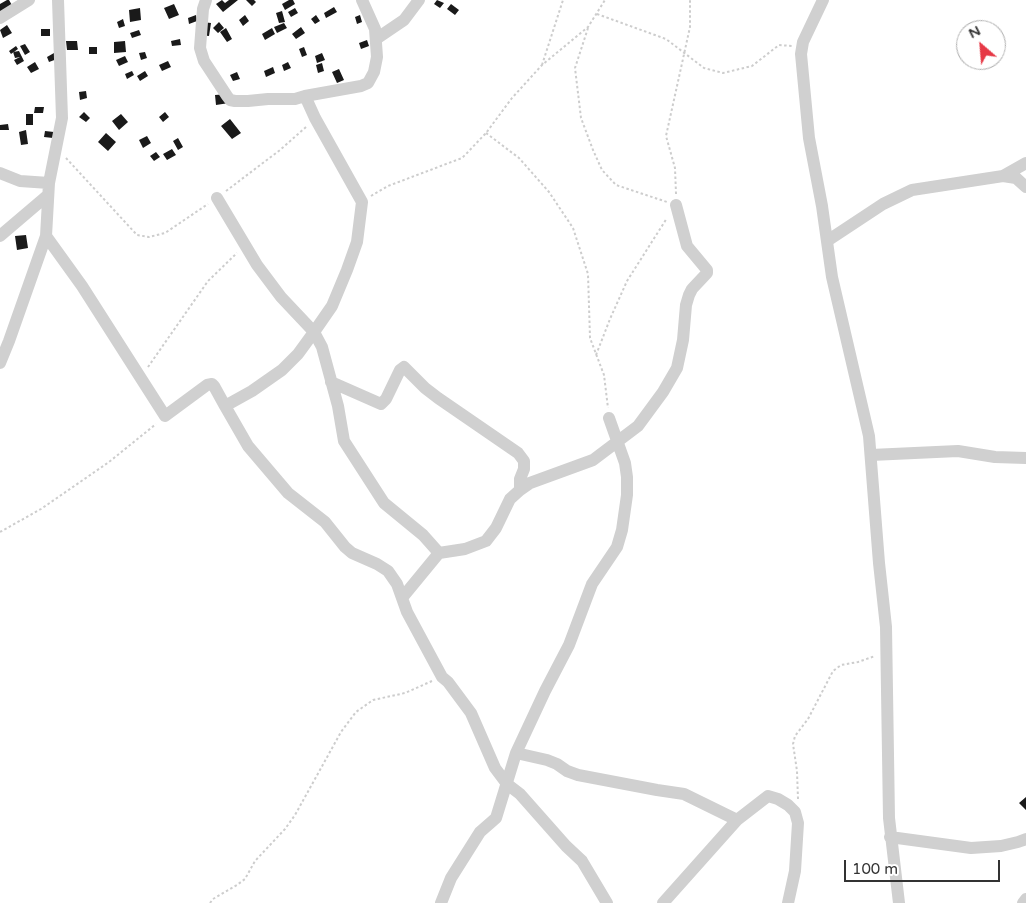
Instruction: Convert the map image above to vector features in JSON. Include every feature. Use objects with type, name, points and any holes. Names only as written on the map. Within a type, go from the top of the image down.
[{"type":"street","points":[[0,18],[29,0]]},
{"type":"street","points":[[0,363],[13,332],[46,236],[48,189],[62,118],[58,0]]},
{"type":"street","points":[[206,0],[200,48],[204,61],[230,100],[248,102],[268,98],[295,99],[368,83],[374,72],[377,57],[376,39],[375,29],[362,0]]},
{"type":"street","points":[[376,39],[404,20],[418,0]]},
{"type":"street","points":[[823,0],[801,47],[809,138],[822,206],[836,299],[870,436],[879,563],[886,627],[890,836],[898,903]]},
{"type":"street","points":[[225,406],[252,391],[282,370],[298,354],[332,306],[348,270],[357,242],[362,202],[315,118],[305,96]]},
{"type":"street","points":[[1003,176],[1026,162]]},
{"type":"street","points":[[0,173],[48,189]]},
{"type":"street","points":[[827,241],[883,204],[912,190],[1003,176],[1016,178],[1026,187]]},
{"type":"street","points":[[0,236],[48,189]]},
{"type":"street","points":[[217,198],[244,245],[281,297],[314,332],[322,348],[338,406],[344,441],[384,503],[422,535],[439,553]]},
{"type":"street","points":[[402,598],[439,553],[465,549],[486,541],[496,528],[510,499],[520,490],[530,483],[593,460],[638,426],[674,374],[683,340],[686,305],[692,290],[707,273],[707,270],[687,246],[676,205]]},
{"type":"street","points":[[46,236],[65,260],[165,416],[209,384],[214,386],[248,446],[288,493],[324,522],[352,553],[388,571],[397,584],[406,612],[442,677],[448,682],[471,714],[495,768],[582,861],[607,903]]},
{"type":"street","points":[[331,382],[381,404],[386,399],[400,370],[404,367],[438,398],[518,453],[524,461],[524,470],[520,479],[520,490]]},
{"type":"street","points":[[440,903],[451,878],[480,832],[496,818],[516,753],[569,645],[592,584],[616,547],[622,530],[627,495],[627,477],[625,463],[609,418]]},
{"type":"street","points":[[872,455],[958,451],[995,457],[1026,458]]},
{"type":"street","points":[[516,753],[547,760],[567,771],[578,774],[684,794],[737,820]]},
{"type":"street","points":[[663,903],[737,820],[768,796],[778,799],[795,812],[798,823],[796,857],[788,903]]},
{"type":"street","points":[[890,836],[971,848],[1001,846],[1026,839]]},
{"type":"street","points":[[1023,903],[1026,899]]},
{"type":"path","points":[[542,65],[563,0]]},
{"type":"path","points":[[362,202],[388,186],[462,158],[486,133],[512,98],[542,65],[588,27],[605,0]]},
{"type":"path","points":[[596,355],[627,281],[676,205],[675,168],[666,136],[690,27],[690,0]]},
{"type":"path","points":[[597,14],[666,39],[704,68],[723,73],[752,66],[779,45],[801,47]]},
{"type":"path","points":[[588,27],[575,68],[581,118],[602,170],[616,185],[676,205]]},
{"type":"path","points":[[56,147],[138,235],[149,237],[165,233],[217,198],[280,150],[315,118]]},
{"type":"path","points":[[486,133],[519,158],[549,192],[573,228],[588,274],[590,338],[604,375],[609,418]]},
{"type":"path","points":[[140,377],[208,281],[244,245]]},
{"type":"path","points":[[0,532],[41,509],[109,462],[150,431],[165,416]]},
{"type":"path","points":[[795,812],[798,797],[793,744],[795,736],[808,719],[834,671],[842,665],[858,662],[886,652]]},
{"type":"path","points":[[210,903],[213,899],[245,879],[255,861],[285,829],[295,815],[341,732],[356,712],[373,700],[405,693],[442,677]]},
{"type":"building","points":[[9,0],[13,7],[0,14],[0,4]]},
{"type":"building","points":[[222,0],[225,3],[229,0],[238,0],[223,12],[216,4]]},
{"type":"building","points":[[246,0],[254,0],[256,2],[252,6]]},
{"type":"building","points":[[293,0],[295,4],[285,10],[282,4]]},
{"type":"building","points":[[437,0],[444,3],[440,8],[434,4]]},
{"type":"building","points":[[174,4],[179,15],[169,19],[164,8]]},
{"type":"building","points":[[451,4],[459,10],[455,15],[447,9]]},
{"type":"building","points":[[334,7],[337,12],[326,18],[324,13]]},
{"type":"building","points":[[140,8],[141,20],[130,22],[129,10]]},
{"type":"building","points":[[295,8],[298,13],[291,17],[288,12]]},
{"type":"building","points":[[282,11],[285,22],[279,23],[276,13]]},
{"type":"building","points":[[196,15],[197,21],[189,24],[188,18]]},
{"type":"building","points":[[245,15],[249,21],[243,26],[239,20]]},
{"type":"building","points":[[316,15],[320,21],[315,24],[311,19]]},
{"type":"building","points":[[360,15],[362,22],[357,24],[355,17]]},
{"type":"building","points":[[123,19],[125,26],[119,28],[117,22]]},
{"type":"building","points":[[202,22],[211,23],[209,36],[200,35]]},
{"type":"building","points":[[219,22],[224,28],[218,33],[213,28]]},
{"type":"building","points":[[284,23],[287,28],[277,33],[274,27]]},
{"type":"building","points":[[7,25],[12,33],[3,38],[0,30]]},
{"type":"building","points":[[301,27],[305,33],[296,39],[292,34]]},
{"type":"building","points":[[226,28],[232,39],[227,42],[220,32]]},
{"type":"building","points":[[272,28],[275,34],[265,40],[262,34]]},
{"type":"building","points":[[41,29],[50,29],[50,36],[41,36]]},
{"type":"building","points":[[139,30],[141,35],[132,38],[130,33]]},
{"type":"building","points":[[180,39],[181,45],[172,46],[171,41]]},
{"type":"building","points":[[367,40],[369,46],[361,49],[359,43]]},
{"type":"building","points":[[66,41],[77,41],[78,50],[67,50]]},
{"type":"building","points":[[125,41],[126,52],[114,53],[114,42]]},
{"type":"building","points":[[25,44],[30,52],[25,55],[20,46]]},
{"type":"building","points":[[16,46],[18,49],[11,54],[9,51]]},
{"type":"building","points":[[89,47],[97,47],[97,54],[89,54]]},
{"type":"building","points":[[304,47],[307,55],[302,57],[299,49]]},
{"type":"building","points":[[19,51],[24,61],[17,65],[14,60],[20,57],[15,58],[13,52]]},
{"type":"building","points":[[145,52],[147,58],[141,60],[139,53]]},
{"type":"building","points":[[54,53],[57,59],[49,62],[47,57]]},
{"type":"building","points":[[322,53],[325,60],[317,63],[315,56]]},
{"type":"building","points":[[125,56],[128,62],[119,66],[116,60]]},
{"type":"building","points":[[168,61],[171,67],[162,71],[159,65]]},
{"type":"building","points":[[35,62],[39,69],[31,73],[27,67]]},
{"type":"building","points":[[288,62],[291,68],[284,71],[282,65]]},
{"type":"building","points":[[322,63],[324,71],[318,73],[316,65]]},
{"type":"building","points":[[273,67],[275,73],[266,77],[264,71]]},
{"type":"building","points":[[339,69],[344,80],[337,83],[332,72]]},
{"type":"building","points":[[132,71],[134,75],[127,79],[125,74]]},
{"type":"building","points":[[145,71],[148,76],[140,81],[137,76]]},
{"type":"building","points":[[237,72],[240,79],[233,81],[230,75]]},
{"type":"building","points":[[86,91],[87,98],[80,100],[79,92]]},
{"type":"building","points":[[228,94],[229,103],[216,105],[215,95]]},
{"type":"building","points":[[35,107],[44,107],[43,113],[34,113]]},
{"type":"building","points":[[84,112],[90,118],[86,122],[79,117]]},
{"type":"building","points":[[165,112],[169,117],[163,122],[159,117]]},
{"type":"building","points":[[26,114],[33,114],[33,125],[26,125]]},
{"type":"building","points":[[121,114],[128,122],[119,130],[112,121]]},
{"type":"building","points":[[230,119],[241,133],[232,139],[221,126]]},
{"type":"building","points":[[8,124],[9,130],[0,130],[0,125]]},
{"type":"building","points":[[26,130],[28,144],[21,145],[19,132]]},
{"type":"building","points":[[45,131],[54,132],[53,138],[44,137]]},
{"type":"building","points":[[106,133],[116,142],[108,151],[98,142]]},
{"type":"building","points":[[147,136],[151,143],[143,148],[139,140]]},
{"type":"building","points":[[178,138],[183,147],[178,150],[173,141]]},
{"type":"building","points":[[172,149],[176,155],[167,160],[163,154]]},
{"type":"building","points":[[156,152],[160,157],[154,161],[150,156]]},
{"type":"building","points":[[26,235],[28,248],[17,250],[15,236]]},
{"type":"building","points":[[1026,797],[1026,810],[1019,803]]}]
